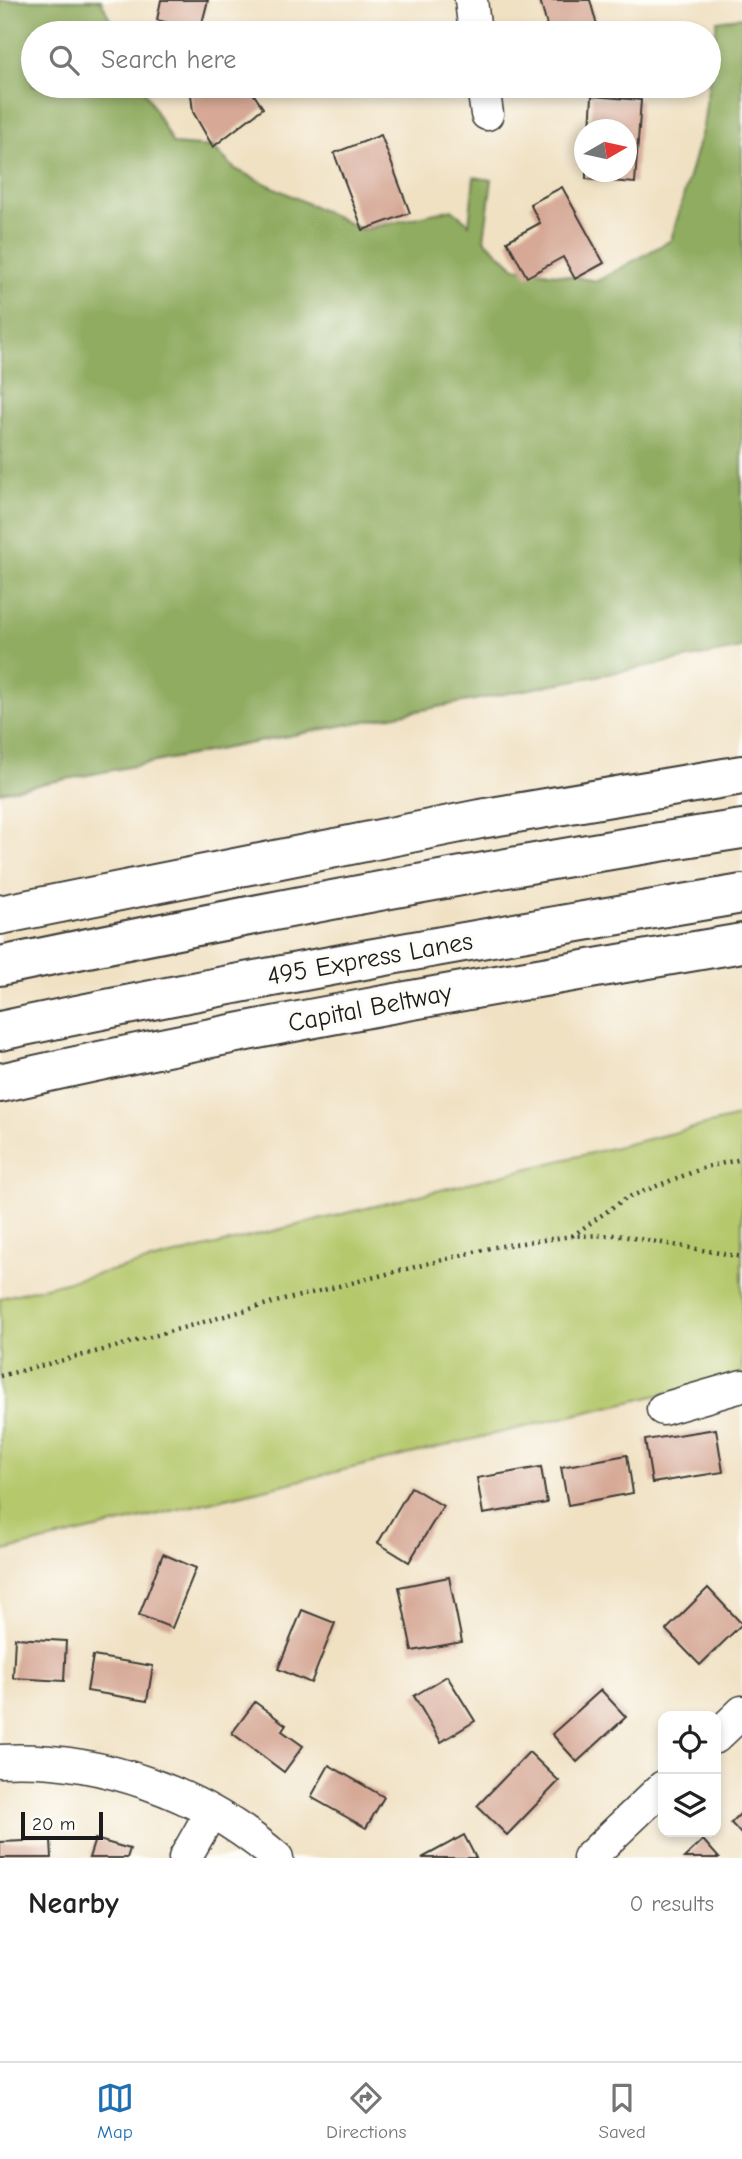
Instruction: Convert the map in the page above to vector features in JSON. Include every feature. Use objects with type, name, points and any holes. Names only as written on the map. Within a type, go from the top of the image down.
[{"type":"highway","points":[[0,915],[480,819],[742,775]]},
{"type":"highway","points":[[0,966],[444,880],[742,829]]},
{"type":"highway","name":"495 Express Lanes","points":[[0,1031],[337,965],[742,894]]},
{"type":"highway","name":"Capital Beltway","points":[[0,1083],[239,1033],[477,988],[742,943]]},
{"type":"street","points":[[471,0],[474,21]]},
{"type":"street","points":[[663,1409],[742,1386]]},
{"type":"street","points":[[721,1732],[742,1712]]},
{"type":"street","points":[[0,1761],[70,1764],[123,1775],[162,1788],[211,1812],[258,1842],[277,1858]]},
{"type":"street","points":[[589,1858],[658,1792]]},
{"type":"street","points":[[184,1858],[211,1812]]},
{"type":"path","points":[[572,1236],[626,1198],[706,1167],[742,1159]]},
{"type":"path","points":[[0,1376],[494,1247],[572,1236],[617,1235],[742,1257]]},
{"type":"green space","points":[[0,0],[101,0],[111,21],[21,21],[21,98],[148,98],[173,144],[213,147],[235,169],[363,230],[452,209],[469,224],[474,177],[492,180],[484,239],[514,267],[597,281],[671,240],[703,127],[707,98],[721,98],[721,21],[717,21],[742,17],[742,648],[0,792]]},
{"type":"green space","points":[[742,1116],[742,1375],[0,1552],[0,1298]]},
{"type":"building","points":[[161,0],[208,0],[203,21],[157,20]]},
{"type":"building","points":[[540,0],[590,0],[596,21],[546,21]]},
{"type":"building","points":[[191,98],[256,98],[263,108],[213,147],[193,112]]},
{"type":"building","points":[[592,98],[641,100],[637,155],[637,119],[591,119]]},
{"type":"building","points":[[381,135],[410,213],[363,230],[334,153]]},
{"type":"building","points":[[562,187],[604,263],[575,279],[563,257],[527,277],[507,241],[540,223],[530,204]]},
{"type":"building","points":[[716,1429],[723,1472],[652,1483],[645,1440]]},
{"type":"building","points":[[627,1455],[633,1493],[568,1505],[561,1467]]},
{"type":"building","points":[[541,1467],[547,1503],[483,1514],[477,1478]]},
{"type":"building","points":[[411,1487],[443,1506],[409,1562],[378,1543]]},
{"type":"building","points":[[163,1554],[196,1568],[172,1628],[139,1615]]},
{"type":"building","points":[[449,1577],[462,1642],[412,1651],[399,1587]]},
{"type":"building","points":[[708,1588],[742,1624],[700,1665],[666,1630]]},
{"type":"building","points":[[302,1610],[335,1623],[311,1683],[278,1669]]},
{"type":"building","points":[[15,1638],[66,1641],[64,1681],[13,1678]]},
{"type":"building","points":[[93,1656],[153,1666],[147,1701],[87,1691]]},
{"type":"building","points":[[447,1676],[475,1721],[441,1742],[414,1696]]},
{"type":"building","points":[[601,1690],[626,1717],[577,1762],[552,1734]]},
{"type":"building","points":[[255,1702],[286,1725],[282,1731],[303,1746],[284,1772],[232,1733]]},
{"type":"building","points":[[529,1752],[559,1781],[507,1835],[477,1806]]},
{"type":"building","points":[[329,1765],[384,1797],[366,1828],[311,1797]]},
{"type":"building","points":[[742,1812],[742,1835],[731,1823]]},
{"type":"building","points":[[464,1835],[476,1858],[422,1858]]},
{"type":"building","points":[[95,1839],[130,1849],[127,1858],[89,1858]]},
{"type":"building","points":[[51,1840],[52,1858],[0,1858],[0,1842]]},
{"type":"building","points":[[703,1840],[719,1858],[684,1858]]}]
